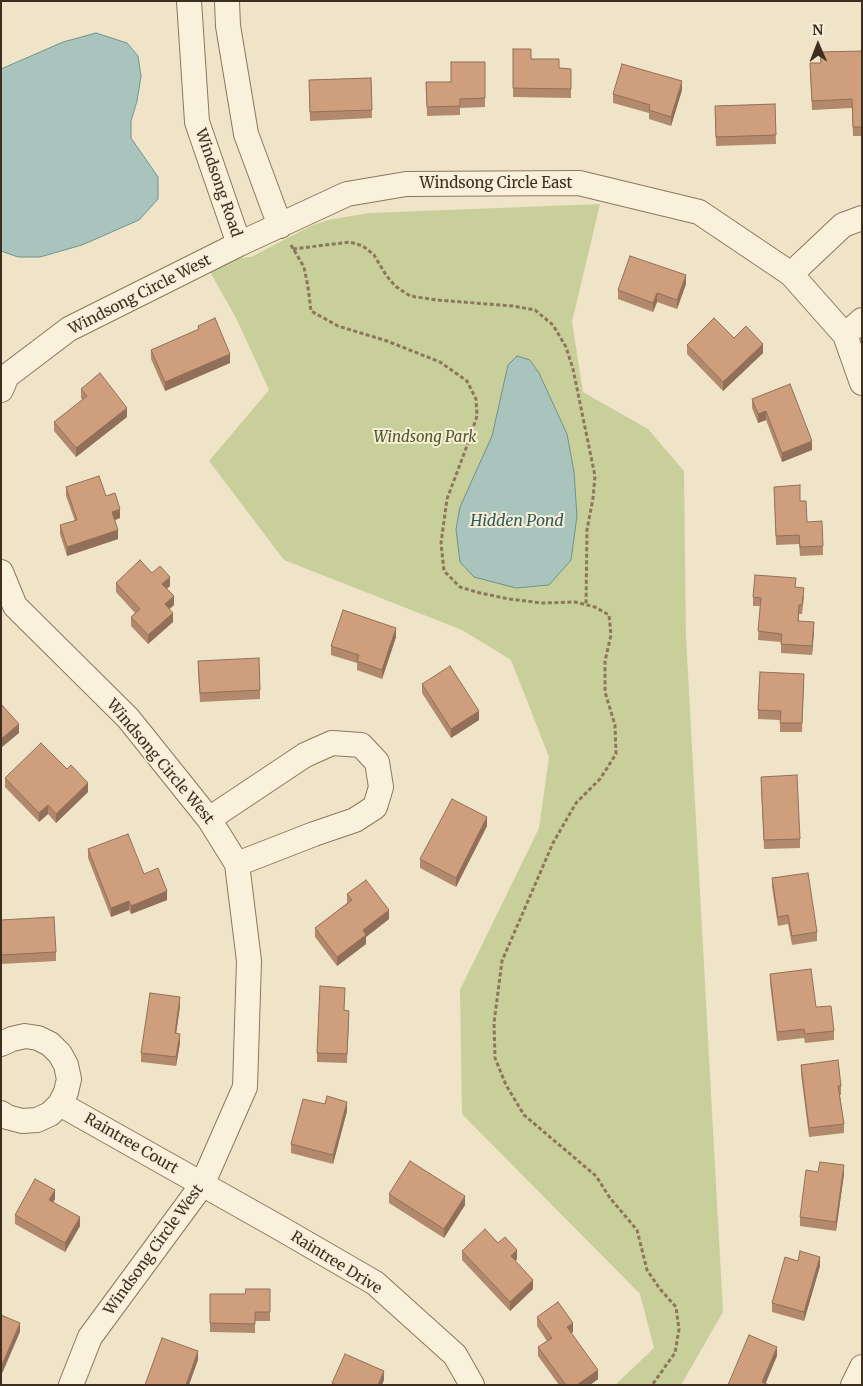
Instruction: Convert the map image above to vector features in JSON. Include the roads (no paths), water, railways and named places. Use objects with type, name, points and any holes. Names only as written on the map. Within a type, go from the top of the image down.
[{"type":"street","name":"Windsong Road","points":[[189,1],[197,122],[239,244]]},
{"type":"street","points":[[227,1],[228,26],[246,134],[280,226]]},
{"type":"street","name":"Windsong Circle East","points":[[239,244],[347,194],[406,184],[579,183],[699,212],[791,274],[853,328],[862,383]]},
{"type":"street","points":[[791,274],[843,225],[862,218]]},
{"type":"street","name":"Windsong Circle West","points":[[1,390],[6,376],[69,329],[239,244]]},
{"type":"street","name":"Windsong Circle West","points":[[1,572],[15,606],[128,718],[209,819],[237,864],[249,961],[245,1087],[202,1185],[90,1337],[71,1385]]},
{"type":"street","points":[[209,819],[306,755],[332,744],[361,745],[376,762],[381,787],[375,807],[355,820],[237,864]]},
{"type":"street","points":[[1,1044],[25,1036],[38,1038],[50,1044],[60,1054],[66,1065],[68,1078],[66,1092],[60,1104],[50,1114],[36,1120],[22,1121],[7,1117],[1,1113]]},
{"type":"street","name":"Raintree Court","points":[[60,1104],[202,1185]]},
{"type":"street","name":"Raintree Drive","points":[[202,1185],[374,1283],[456,1355],[472,1385]]},
{"type":"street","points":[[853,1385],[862,1367]]},
{"type":"water","points":[[96,33],[127,43],[138,56],[141,76],[137,101],[131,121],[131,138],[158,177],[158,199],[139,220],[82,245],[40,257],[18,257],[1,251],[1,69],[63,42]]},
{"type":"water","name":"Hidden Pond","points":[[517,356],[530,360],[539,373],[567,434],[574,472],[577,516],[571,560],[549,585],[516,588],[474,577],[460,562],[456,529],[460,507],[492,436],[508,365]]},
{"type":"park label","name":"Windsong Park","points":[[425,438]]}]
